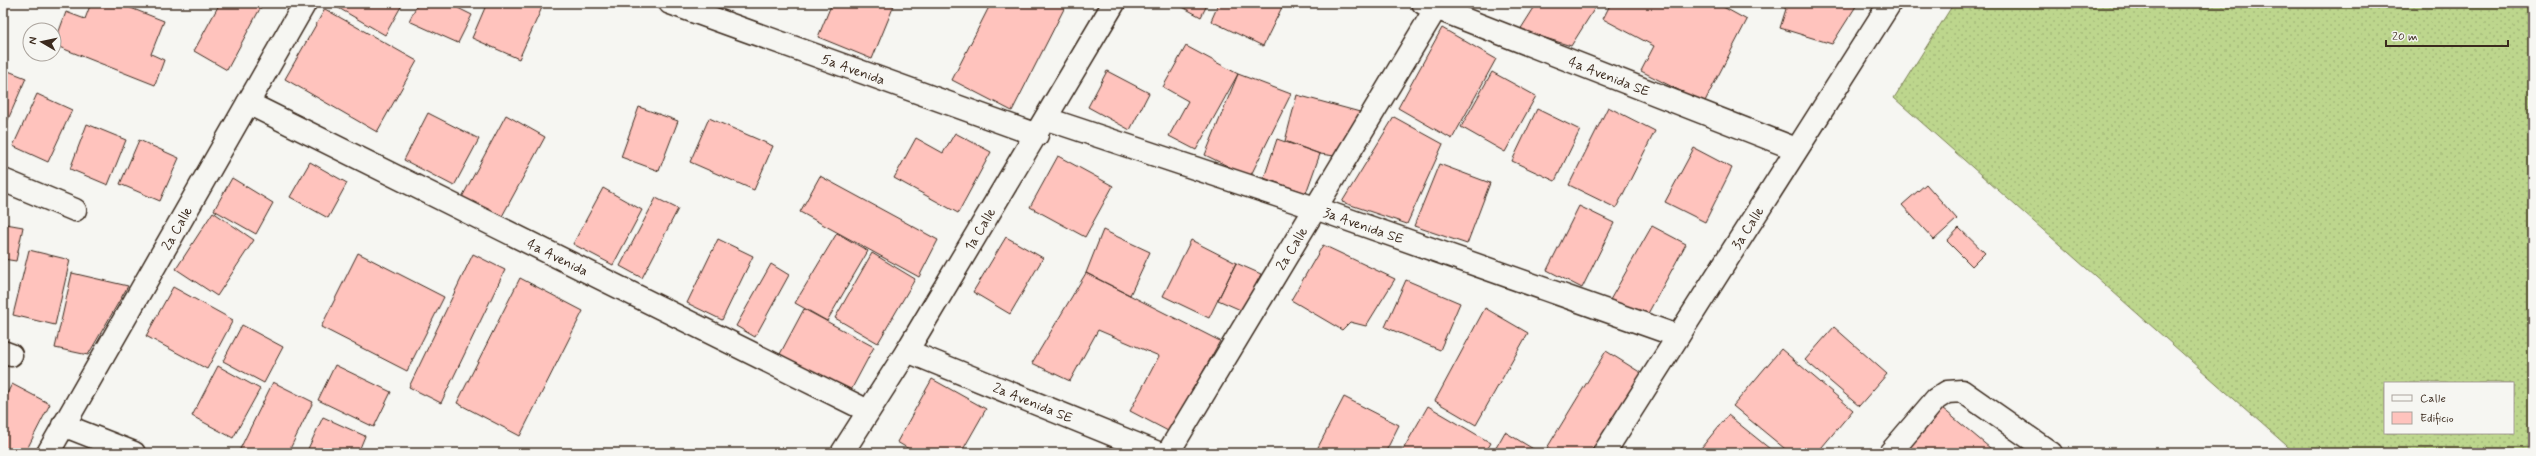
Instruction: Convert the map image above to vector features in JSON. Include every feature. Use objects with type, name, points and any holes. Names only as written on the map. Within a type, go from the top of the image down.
[{"type":"street","name":"2a Calle","points":[[48,453],[305,3]]},
{"type":"street","name":"5a Avenida","points":[[670,3],[1042,127]]},
{"type":"street","name":"1a Calle","points":[[842,453],[907,351],[1042,127],[1114,3]]},
{"type":"street","name":"3a Calle","points":[[1604,453],[1890,3]]},
{"type":"street","name":"2a Calle","points":[[1168,453],[1316,208],[1433,5]]},
{"type":"street","name":"4a Avenida SE","points":[[1433,5],[1796,150]]},
{"type":"street","name":"4a Avenida","points":[[248,103],[868,411]]},
{"type":"street","name":"3a Avenida SE","points":[[1042,127],[1316,208],[1678,336]]},
{"type":"street","points":[[3,180],[75,210]]},
{"type":"street","name":"2a Avenida SE","points":[[907,351],[1158,453]]},
{"type":"street","points":[[1890,453],[1936,399],[1946,392],[1962,391],[2051,453]]},
{"type":"street","points":[[63,425],[134,453]]},
{"type":"green space","points":[[1954,3],[2533,3],[2533,453],[2295,453],[1894,98]]},
{"type":"building","points":[[91,3],[118,3],[164,21],[151,54],[164,60],[155,85],[62,48],[62,23],[66,12],[85,19]]},
{"type":"building","points":[[220,3],[263,3],[227,70],[194,51]]},
{"type":"building","points":[[330,3],[403,3],[385,35]]},
{"type":"building","points":[[418,3],[460,3],[458,8],[472,15],[458,43],[409,21]]},
{"type":"building","points":[[487,3],[544,3],[519,59],[472,38]]},
{"type":"building","points":[[832,3],[895,3],[872,59],[818,37]]},
{"type":"building","points":[[991,3],[1067,3],[1012,111],[952,80]]},
{"type":"building","points":[[1175,3],[1208,3],[1201,17]]},
{"type":"building","points":[[1219,3],[1284,3],[1263,46],[1211,21]]},
{"type":"building","points":[[1537,3],[1598,3],[1571,46],[1520,30]]},
{"type":"building","points":[[1611,3],[1716,3],[1747,20],[1704,103],[1641,71],[1654,46],[1603,19]]},
{"type":"building","points":[[1777,3],[1858,3],[1832,44],[1780,28],[1786,9]]},
{"type":"building","points":[[325,9],[417,61],[377,132],[285,79]]},
{"type":"building","points":[[1442,28],[1496,59],[1452,139],[1398,108]]},
{"type":"building","points":[[1186,46],[1238,74],[1196,150],[1169,136],[1188,101],[1163,87]]},
{"type":"building","points":[[3,69],[26,78],[3,131]]},
{"type":"building","points":[[1107,71],[1149,93],[1130,130],[1088,107]]},
{"type":"building","points":[[1492,72],[1536,96],[1505,152],[1461,127]]},
{"type":"building","points":[[1238,74],[1291,94],[1250,177],[1205,155]]},
{"type":"building","points":[[37,94],[72,110],[48,162],[13,146]]},
{"type":"building","points":[[1297,95],[1360,112],[1335,156],[1320,154],[1285,141]]},
{"type":"building","points":[[639,107],[678,121],[659,171],[621,157]]},
{"type":"building","points":[[1608,107],[1655,131],[1616,208],[1569,185]]},
{"type":"building","points":[[1537,109],[1580,130],[1555,181],[1512,161]]},
{"type":"building","points":[[428,113],[479,139],[454,186],[404,160]]},
{"type":"building","points":[[506,115],[545,137],[500,220],[461,199]]},
{"type":"building","points":[[1394,117],[1443,144],[1407,224],[1342,202]]},
{"type":"building","points":[[709,118],[773,146],[754,190],[690,162]]},
{"type":"building","points":[[87,124],[126,140],[108,185],[70,169]]},
{"type":"building","points":[[955,133],[991,152],[958,213],[894,178],[916,138],[943,153]]},
{"type":"building","points":[[1277,139],[1320,154],[1306,193],[1264,178]]},
{"type":"building","points":[[139,140],[179,158],[160,201],[120,184]]},
{"type":"building","points":[[1694,148],[1732,168],[1705,222],[1665,202]]},
{"type":"building","points":[[1058,156],[1113,186],[1085,237],[1030,207]]},
{"type":"building","points":[[310,162],[347,183],[328,218],[290,197]]},
{"type":"building","points":[[1439,164],[1490,183],[1467,244],[1414,226]]},
{"type":"building","points":[[820,176],[938,240],[919,277],[800,212]]},
{"type":"building","points":[[232,178],[273,203],[256,234],[214,210]]},
{"type":"building","points":[[1926,184],[1957,219],[1934,240],[1902,205]]},
{"type":"building","points":[[603,188],[642,210],[613,265],[573,244]]},
{"type":"building","points":[[656,198],[678,209],[642,278],[620,266]]},
{"type":"building","points":[[1579,206],[1614,223],[1582,288],[1547,270]]},
{"type":"building","points":[[213,212],[254,240],[217,296],[176,269]]},
{"type":"building","points":[[6,224],[23,227],[16,261],[3,259]]},
{"type":"building","points":[[1652,226],[1686,244],[1645,319],[1610,300]]},
{"type":"building","points":[[1959,228],[1985,253],[1972,266],[1947,241]]},
{"type":"building","points":[[1103,230],[1150,252],[1130,295],[1086,273]]},
{"type":"building","points":[[837,233],[868,251],[827,321],[795,303]]},
{"type":"building","points":[[1006,237],[1043,258],[1010,314],[973,292]]},
{"type":"building","points":[[718,239],[753,256],[722,320],[687,303]]},
{"type":"building","points":[[1191,240],[1236,263],[1209,318],[1163,296]]},
{"type":"building","points":[[1323,245],[1395,279],[1366,326],[1350,322],[1342,330],[1291,300]]},
{"type":"building","points":[[29,250],[70,260],[55,325],[13,315]]},
{"type":"building","points":[[358,253],[444,297],[407,371],[321,327]]},
{"type":"building","points":[[872,253],[915,279],[878,343],[835,318]]},
{"type":"building","points":[[473,254],[505,270],[441,403],[409,387]]},
{"type":"building","points":[[1236,263],[1261,274],[1243,311],[1218,300]]},
{"type":"building","points":[[771,264],[789,275],[755,337],[736,326]]},
{"type":"building","points":[[72,273],[128,286],[88,355],[55,348]]},
{"type":"building","points":[[1086,273],[1220,341],[1170,432],[1130,411],[1159,356],[1098,330],[1070,381],[1032,363]]},
{"type":"building","points":[[520,278],[583,311],[520,436],[457,403]]},
{"type":"building","points":[[1406,280],[1460,303],[1440,350],[1385,327]]},
{"type":"building","points":[[173,287],[233,320],[207,369],[146,336]]},
{"type":"building","points":[[1485,308],[1528,333],[1476,425],[1435,401]]},
{"type":"building","points":[[804,309],[874,347],[850,392],[780,354]]},
{"type":"building","points":[[242,325],[283,347],[264,383],[223,361]]},
{"type":"building","points":[[1834,327],[1887,374],[1859,406],[1805,360]]},
{"type":"building","points":[[1781,349],[1853,410],[1817,453],[1790,453],[1733,406]]},
{"type":"building","points":[[1606,351],[1646,376],[1599,453],[1555,453],[1547,448]]},
{"type":"building","points":[[335,365],[391,392],[374,427],[318,400]]},
{"type":"building","points":[[218,366],[260,389],[233,438],[192,416]]},
{"type":"building","points":[[932,379],[986,409],[961,453],[916,453],[897,442]]},
{"type":"building","points":[[273,382],[313,402],[288,453],[238,453]]},
{"type":"building","points":[[12,384],[50,404],[25,453],[14,453],[3,447],[3,401]]},
{"type":"building","points":[[1344,397],[1399,425],[1385,453],[1315,453]]},
{"type":"building","points":[[1428,406],[1491,443],[1485,453],[1401,453]]},
{"type":"building","points":[[1942,408],[1996,453],[1905,453]]},
{"type":"building","points":[[1728,415],[1775,453],[1697,453]]},
{"type":"building","points":[[323,417],[365,436],[358,453],[306,453]]},
{"type":"building","points":[[1505,432],[1540,453],[1493,453]]}]
